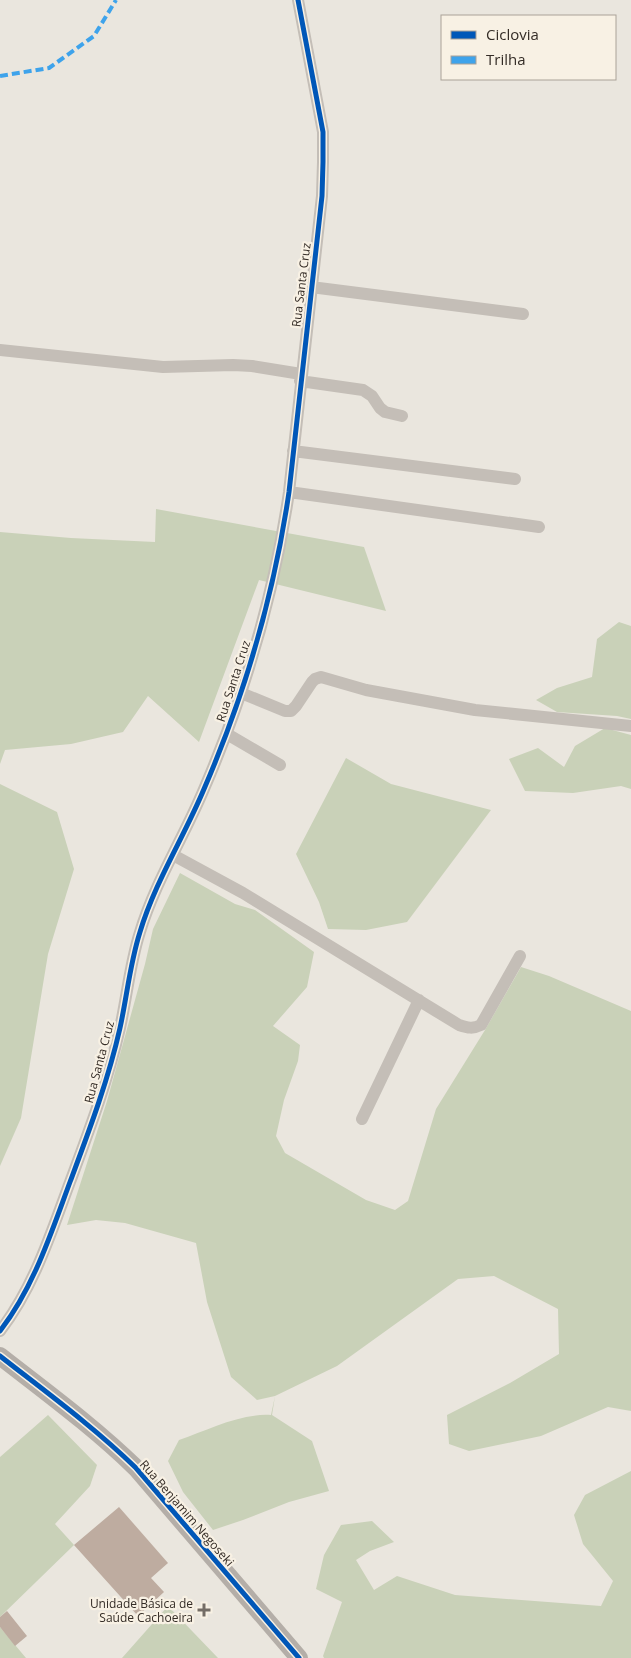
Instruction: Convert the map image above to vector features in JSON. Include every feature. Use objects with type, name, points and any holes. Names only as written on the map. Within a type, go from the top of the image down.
[{"type":"main road","name":"Rua Benjamim Negoseki","points":[[0,1356],[95,1431],[136,1468],[299,1658]]},
{"type":"street","name":"Rua Santa Cruz","points":[[0,1331],[26,1292],[38,1265],[97,1109],[120,1026],[140,931],[151,902],[203,792],[227,734],[267,605],[288,492],[322,196],[323,132],[298,0]]},
{"type":"street","points":[[311,287],[523,314]]},
{"type":"street","points":[[0,350],[163,367],[233,364],[252,366],[363,390],[372,396],[385,412],[402,416]]},
{"type":"street","points":[[293,451],[515,479]]},
{"type":"street","points":[[288,492],[539,527]]},
{"type":"street","points":[[241,693],[286,711],[291,711],[315,678],[321,677],[381,693],[475,710],[631,726]]},
{"type":"street","points":[[227,734],[280,765]]},
{"type":"street","points":[[173,855],[243,893],[467,1028],[475,1028],[481,1025],[520,956]]},
{"type":"street","points":[[362,1119],[419,1000]]},
{"type":"green space","points":[[156,509],[364,547],[386,611],[259,580],[199,742],[148,696],[123,732],[71,744],[5,750],[0,764],[0,532],[155,542]]},
{"type":"green space","points":[[619,622],[631,626],[631,719],[617,716],[557,712],[536,700],[557,688],[592,677],[597,639]]},
{"type":"green space","points":[[605,728],[631,735],[631,789],[621,786],[573,793],[525,791],[509,759],[538,748],[564,767],[575,746]]},
{"type":"green space","points":[[346,758],[391,784],[491,810],[407,922],[366,930],[328,929],[319,902],[296,854]]},
{"type":"green space","points":[[0,784],[57,812],[74,869],[48,954],[21,1118],[0,1166]]},
{"type":"green space","points":[[180,873],[235,904],[255,910],[314,952],[307,987],[273,1026],[300,1045],[298,1061],[284,1100],[276,1136],[285,1153],[366,1200],[395,1210],[408,1201],[436,1109],[521,967],[549,976],[631,1011],[631,1411],[608,1407],[541,1436],[469,1451],[449,1444],[447,1415],[510,1383],[559,1354],[558,1309],[494,1276],[458,1279],[337,1366],[275,1396],[257,1400],[231,1377],[207,1302],[196,1243],[125,1223],[96,1220],[67,1225],[107,1101],[153,929]]},
{"type":"green space","points":[[275,1396],[272,1415],[312,1441],[329,1491],[289,1502],[213,1530],[183,1492],[168,1461],[179,1440],[236,1419],[271,1415]]},
{"type":"green space","points":[[48,1415],[97,1465],[90,1486],[55,1524],[74,1545],[0,1617],[0,1457]]},
{"type":"green space","points":[[631,1471],[631,1658],[324,1658],[323,1656],[342,1602],[316,1589],[324,1555],[341,1525],[372,1521],[394,1542],[370,1551],[356,1560],[374,1590],[397,1576],[455,1595],[601,1606],[613,1581],[583,1544],[574,1515],[585,1495]]},
{"type":"green space","points":[[168,1606],[218,1658],[122,1658]]},
{"type":"green space","points":[[0,1627],[26,1658],[0,1658]]},
{"type":"building","points":[[119,1507],[168,1563],[151,1578],[164,1592],[138,1616],[74,1545]]},
{"type":"building","points":[[7,1611],[27,1636],[15,1646],[0,1627],[0,1617]]},
{"type":"marked path","points":[[0,76],[49,68],[94,36],[116,0]]},
{"type":"cycle path","points":[[0,1331],[23,1296],[41,1259],[84,1144],[104,1087],[115,1048],[134,956],[146,913],[219,753],[256,644],[275,568],[289,492],[322,196],[323,132],[298,0]]},
{"type":"cycle path","points":[[0,1356],[87,1424],[136,1468],[299,1658]]},
{"type":"place","name":"Unidade Básica de Saúde Cachoeira","points":[[204,1610]]}]
